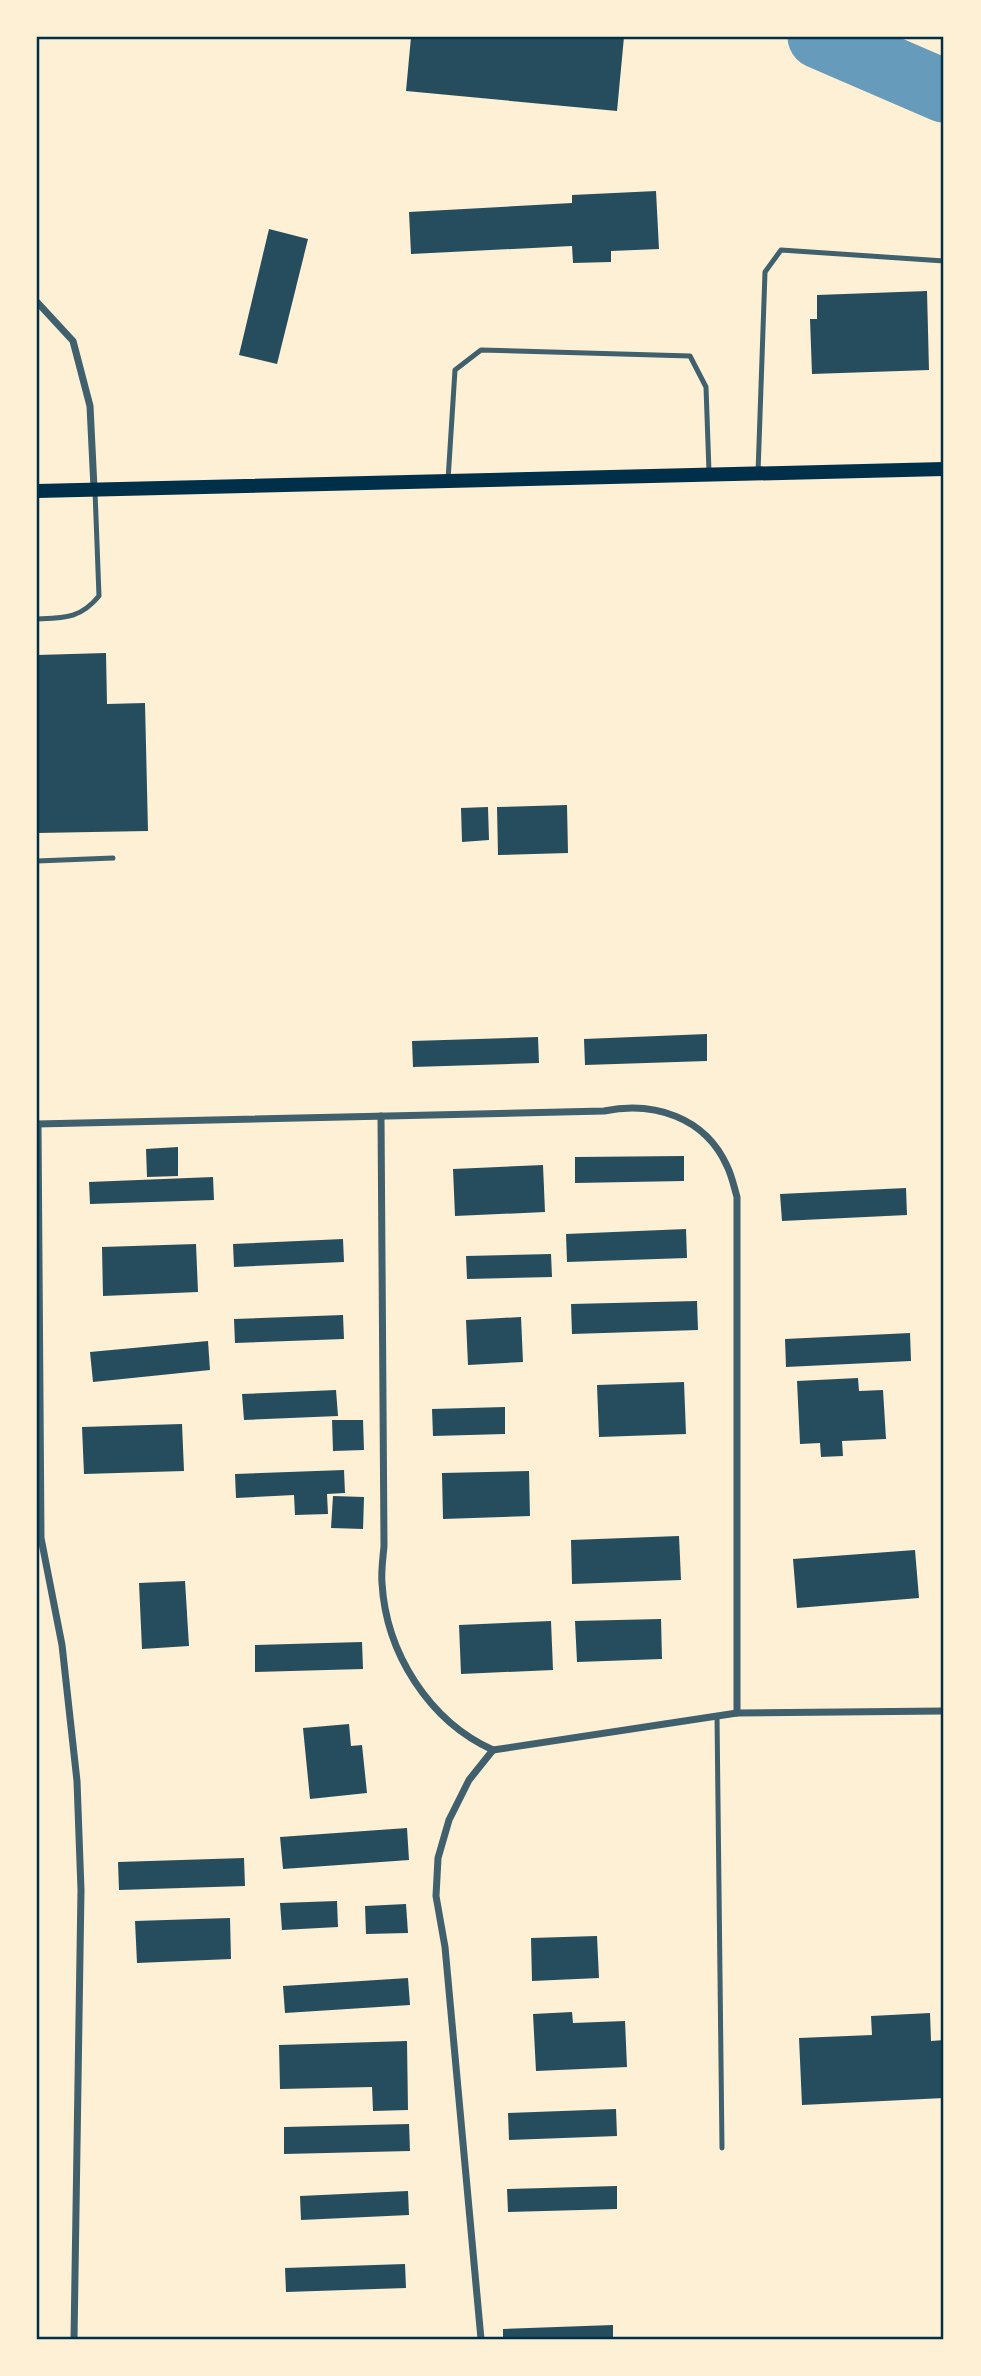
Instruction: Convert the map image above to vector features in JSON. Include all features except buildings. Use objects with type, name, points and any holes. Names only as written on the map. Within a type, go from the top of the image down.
[{"type":"main road","points":[[37,491],[944,469]]},
{"type":"street","points":[[37,302],[74,341],[90,406],[94,488]]},
{"type":"street","points":[[74,2339],[81,1890],[77,1781],[62,1645],[41,1538],[37,1124],[653,1108],[680,1117],[705,1134],[729,1168],[737,1197],[737,1713]]},
{"type":"street","points":[[381,1116],[384,1532],[382,1583],[388,1623],[402,1661],[422,1692],[453,1724],[493,1750],[737,1713],[944,1711]]},
{"type":"street","points":[[481,2339],[445,1947],[436,1896],[438,1858],[449,1820],[469,1780],[493,1750]]},
{"type":"lane","points":[[758,474],[765,272],[781,250],[944,261]]},
{"type":"lane","points":[[448,481],[455,370],[481,350],[690,356],[706,387],[709,474]]},
{"type":"lane","points":[[37,619],[68,618],[89,609],[99,596],[94,488]]},
{"type":"lane","points":[[37,862],[113,858]]},
{"type":"lane","points":[[717,1716],[722,2148]]},
{"type":"waterway","points":[[819,37],[944,91]]}]
